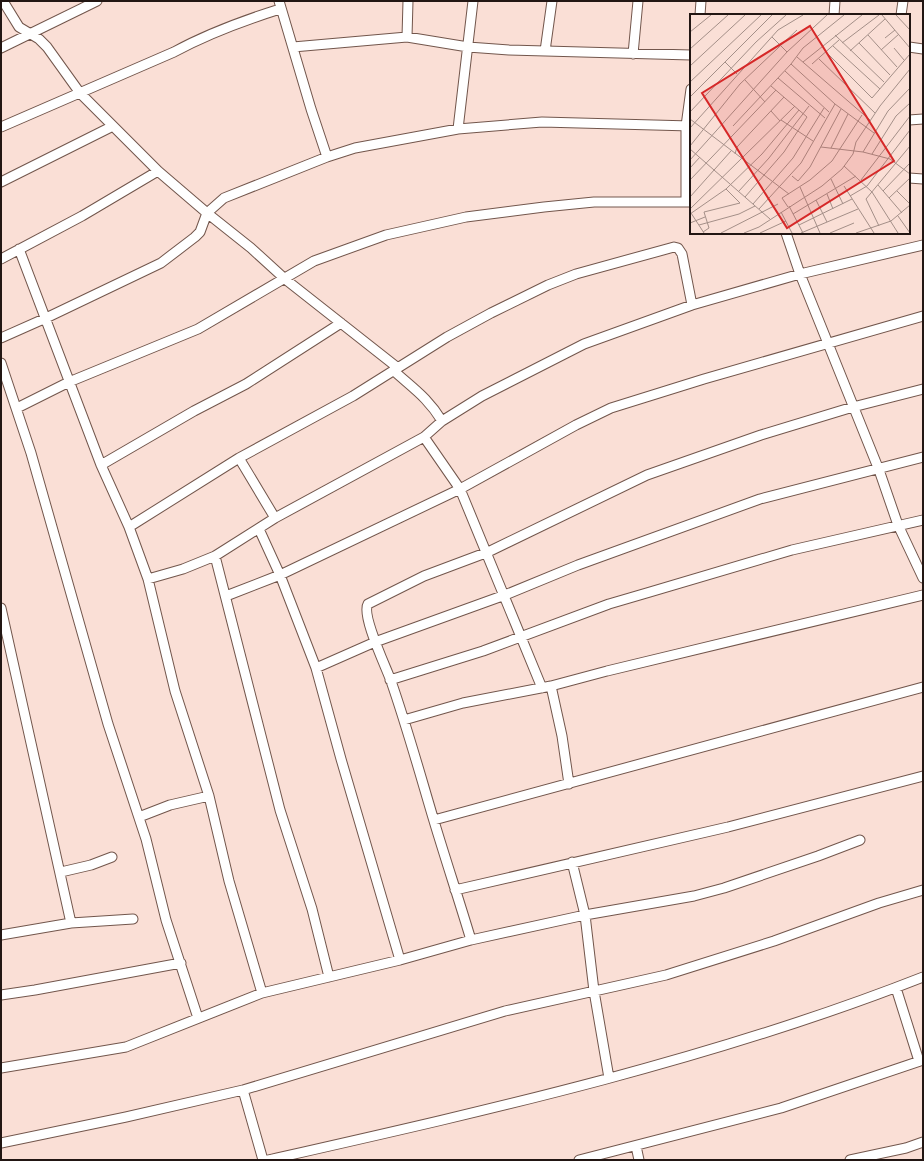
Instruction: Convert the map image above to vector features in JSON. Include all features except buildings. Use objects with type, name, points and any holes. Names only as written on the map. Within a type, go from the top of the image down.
[{"type":"street","points":[[3,1],[13,20],[29,34],[39,39],[48,47],[80,94],[158,171],[207,213],[252,248],[285,279],[341,322],[396,370],[422,394],[431,404],[442,421]]},
{"type":"street","points":[[1,48],[97,1]]},
{"type":"street","points":[[407,37],[408,1]]},
{"type":"street","points":[[458,129],[473,1]]},
{"type":"street","points":[[545,51],[552,1]]},
{"type":"street","points":[[633,54],[638,1]]},
{"type":"street","points":[[700,14],[701,1]]},
{"type":"street","points":[[834,14],[835,1]]},
{"type":"street","points":[[901,14],[903,1]]},
{"type":"street","points":[[1,126],[80,94],[174,52],[199,38],[280,5],[327,157]]},
{"type":"street","points":[[293,47],[407,37],[468,47],[545,51],[690,55]]},
{"type":"street","points":[[910,47],[923,49]]},
{"type":"street","points":[[17,408],[69,382],[198,329],[314,261],[386,236],[466,217],[594,202],[688,202],[690,108]]},
{"type":"street","points":[[910,120],[923,119]]},
{"type":"street","points":[[1,338],[161,263],[177,252],[200,232],[207,213],[224,198],[327,157],[355,148],[458,129],[542,122],[689,126]]},
{"type":"street","points":[[1,182],[113,126]]},
{"type":"street","points":[[1,259],[82,216],[158,171]]},
{"type":"street","points":[[910,178],[923,179]]},
{"type":"street","points":[[786,234],[827,343],[879,470],[898,525],[923,578]]},
{"type":"street","points":[[148,579],[183,569],[215,556],[275,518],[424,437],[442,421],[482,396],[584,344],[692,305],[800,274],[923,245]]},
{"type":"street","points":[[129,527],[239,458],[353,396],[447,337],[548,285],[576,274],[674,247],[678,248],[682,254],[692,305]]},
{"type":"street","points":[[19,249],[101,465],[129,527],[148,579],[175,691],[209,796],[230,881],[262,993]]},
{"type":"street","points":[[226,596],[280,575],[460,489],[611,408],[827,343],[923,316]]},
{"type":"street","points":[[101,465],[194,411],[246,384],[341,322]]},
{"type":"street","points":[[1,363],[17,408],[108,724],[146,840],[166,920],[198,1018]]},
{"type":"street","points":[[471,940],[404,720],[375,642],[366,611],[368,604],[424,576],[488,552],[647,475],[761,435],[853,407],[923,390]]},
{"type":"street","points":[[424,437],[460,489],[488,552],[522,637],[546,687],[562,736],[569,784]]},
{"type":"street","points":[[316,668],[375,642],[505,595],[578,565],[760,499],[879,470],[923,457]]},
{"type":"street","points":[[239,458],[275,518]]},
{"type":"street","points":[[390,680],[522,637],[609,604],[792,550],[923,520]]},
{"type":"street","points":[[259,529],[280,575],[316,668],[400,960]]},
{"type":"street","points":[[215,556],[280,810],[312,909],[329,977]]},
{"type":"street","points":[[404,720],[463,703],[546,687],[607,671],[923,596]]},
{"type":"street","points":[[1,608],[72,923]]},
{"type":"street","points":[[434,820],[923,687]]},
{"type":"street","points":[[455,890],[572,862],[640,849],[923,776]]},
{"type":"street","points":[[139,817],[170,805],[209,796]]},
{"type":"street","points":[[1,1068],[126,1047],[262,993],[400,960],[471,940],[585,915],[664,903],[716,890],[818,856],[860,840]]},
{"type":"street","points":[[61,872],[91,865],[112,857]]},
{"type":"street","points":[[572,862],[585,915],[594,991],[609,1078]]},
{"type":"street","points":[[1,1143],[126,1117],[243,1090],[505,1011],[666,975],[774,941],[879,903],[923,890]]},
{"type":"street","points":[[1,935],[72,923],[133,919]]},
{"type":"street","points":[[1,995],[181,963]]},
{"type":"street","points":[[580,994],[592,975]]},
{"type":"street","points":[[268,1160],[434,1122],[656,1066],[896,988],[923,977]]},
{"type":"street","points":[[579,1160],[780,1108],[921,1060],[896,988]]},
{"type":"street","points":[[243,1090],[263,1160]]},
{"type":"street","points":[[850,1160],[906,1148],[923,1142]]},
{"type":"street","points":[[636,1146],[639,1160]]}]
